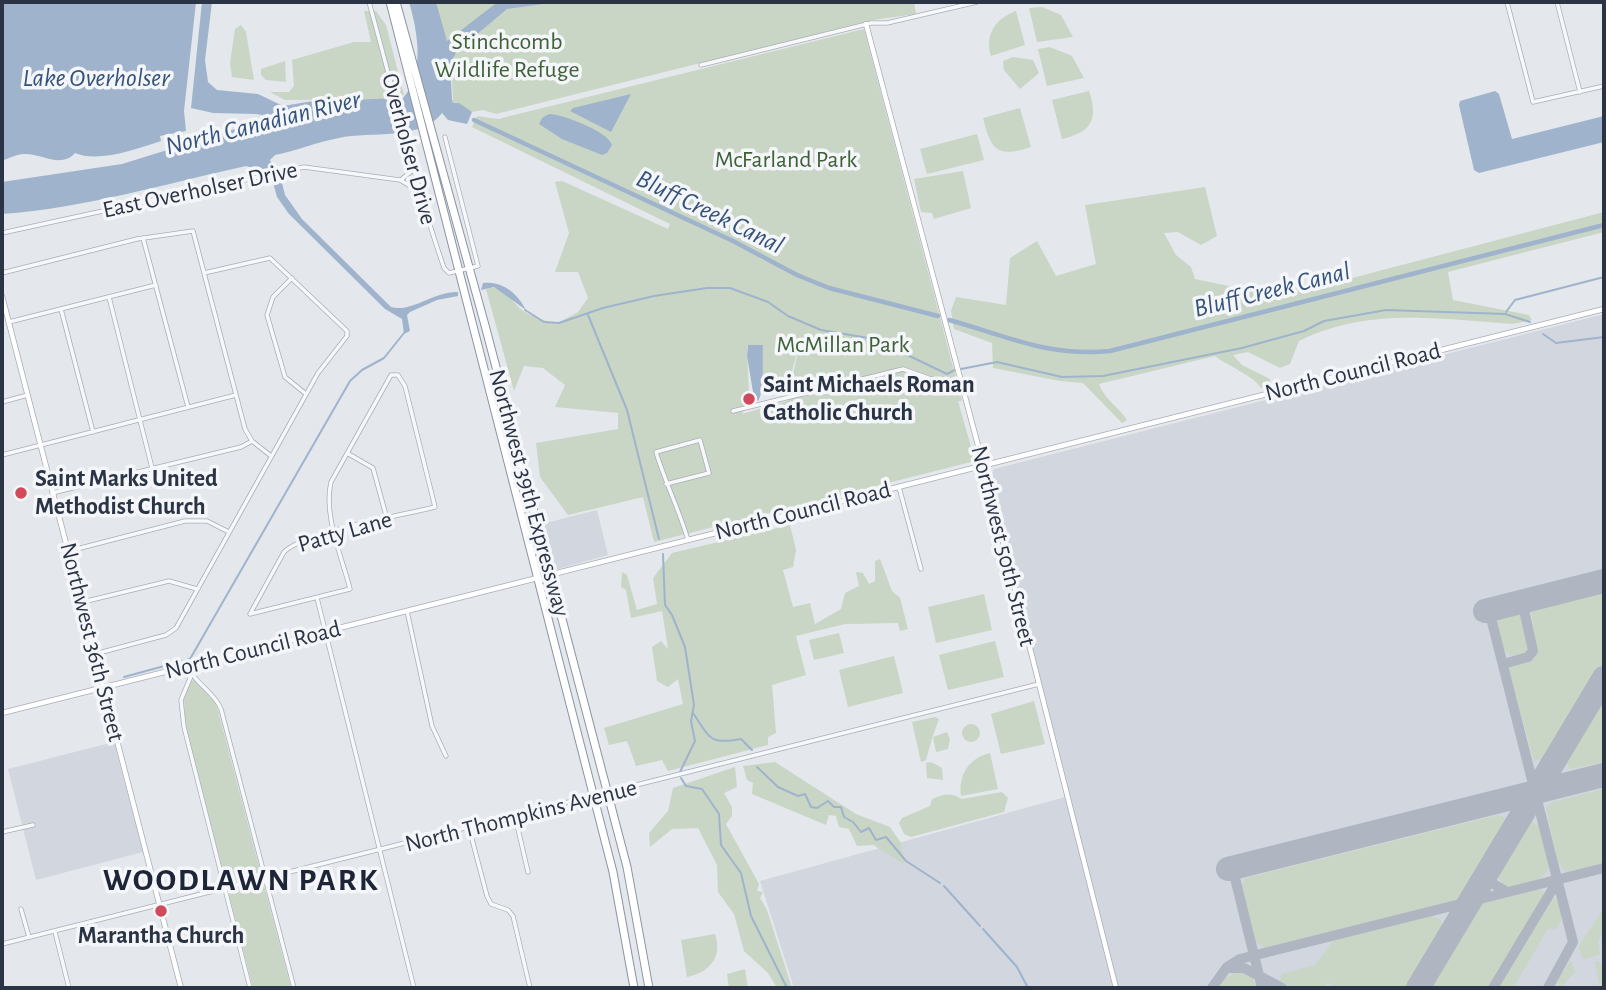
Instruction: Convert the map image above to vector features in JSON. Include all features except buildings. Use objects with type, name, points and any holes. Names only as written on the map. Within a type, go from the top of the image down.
[{"type":"highway","name":"Northwest 39th Expressway","points":[[390,2],[469,269],[551,576],[637,914],[649,988]]},
{"type":"highway","name":"Northwest 39th Expressway","points":[[396,2],[457,272],[624,918],[634,988]]},
{"type":"highway","points":[[624,918],[637,914]]},
{"type":"street","name":"Overholser Drive","points":[[369,2],[420,192],[444,268],[449,273],[457,272]]},
{"type":"street","points":[[701,65],[866,24],[891,22],[977,2]]},
{"type":"street","points":[[1507,2],[1533,102],[1604,86]]},
{"type":"street","points":[[1557,2],[1580,92]]},
{"type":"street","name":"Northwest 50th Street","points":[[866,24],[983,466],[1116,988]]},
{"type":"street","points":[[445,137],[478,266],[457,272]]},
{"type":"street","name":"East Overholser Drive","points":[[2,233],[311,166],[400,180],[420,192]]},
{"type":"street","points":[[400,180],[408,177],[414,169]]},
{"type":"street","points":[[2,273],[144,238],[193,231],[236,395],[251,441],[271,456]]},
{"type":"street","points":[[144,238],[188,407]]},
{"type":"street","points":[[96,654],[172,632],[306,394],[328,357],[347,336],[347,331],[275,262],[265,258],[204,273]]},
{"type":"street","points":[[292,278],[273,297],[267,315],[285,377],[306,394]]},
{"type":"street","points":[[9,322],[156,285]]},
{"type":"street","name":"Northwest 36th Street","points":[[2,296],[181,988]]},
{"type":"street","points":[[108,297],[152,468]]},
{"type":"street","points":[[61,309],[93,432]]},
{"type":"street","name":"North Council Road","points":[[2,713],[1604,309]]},
{"type":"street","points":[[733,411],[903,369],[932,379],[961,382]]},
{"type":"street","name":"Patty Lane","points":[[317,598],[250,614],[291,544],[435,507],[405,386],[395,374],[387,379],[347,453]]},
{"type":"street","points":[[2,402],[28,395]]},
{"type":"street","points":[[2,455],[236,395]]},
{"type":"street","points":[[666,484],[709,473],[700,440],[656,452],[666,484],[677,501],[688,540]]},
{"type":"street","points":[[52,494],[251,441]]},
{"type":"street","points":[[387,519],[373,468],[347,453],[328,493],[350,589],[317,598],[414,988]]},
{"type":"street","points":[[899,487],[921,569]]},
{"type":"street","points":[[69,551],[185,521],[207,521],[229,532]]},
{"type":"street","points":[[83,602],[163,582],[180,583],[197,589]]},
{"type":"street","points":[[407,611],[432,726],[446,756]]},
{"type":"street","points":[[189,666],[192,675],[211,692],[221,709],[294,988]]},
{"type":"street","points":[[192,675],[181,700],[184,727],[250,988]]},
{"type":"street","name":"North Thompkins Avenue","points":[[2,944],[379,852],[1039,684]]},
{"type":"street","points":[[515,816],[528,872]]},
{"type":"street","points":[[2,832],[33,825]]},
{"type":"street","points":[[469,828],[491,904],[508,910],[513,916],[530,988]]},
{"type":"street","points":[[21,909],[29,937]]},
{"type":"street","points":[[55,932],[69,988]]},
{"type":"shaded area","points":[[1604,314],[1604,988],[794,988],[760,881],[1069,796],[991,476],[994,469]]},
{"type":"shaded area","points":[[597,510],[608,555],[554,570],[542,524]]},
{"type":"shaded area","points":[[114,742],[143,852],[36,880],[8,769]]},
{"type":"green space","name":"Stinchcomb Wildlife Refuge","points":[[434,2],[914,2],[916,14],[873,20],[496,114],[483,110],[472,112],[453,103],[451,59]]},
{"type":"green space","points":[[1042,7],[1061,15],[1073,37],[1037,42],[1029,8]]},
{"type":"green space","points":[[364,11],[376,11],[386,25],[404,95],[386,99],[285,100],[270,92],[289,92],[294,86],[292,60],[354,42],[371,42]]},
{"type":"green space","points":[[1016,11],[1025,45],[991,56],[989,41],[993,28]]},
{"type":"green space","points":[[241,25],[246,32],[254,80],[232,77],[230,63],[235,29]]},
{"type":"green space","points":[[864,29],[962,401],[958,401],[975,461],[654,542],[643,497],[568,515],[540,477],[536,443],[618,429],[618,413],[555,407],[565,385],[543,368],[524,366],[514,391],[486,289],[502,291],[526,313],[556,324],[578,312],[588,298],[578,272],[555,272],[569,233],[555,182],[562,181],[668,229],[670,224],[472,127],[477,116],[498,119]],"holes":[[[801,339],[787,401],[742,414],[749,399],[747,346],[762,354],[762,392],[788,385]]]},
{"type":"green space","points":[[1050,47],[1072,56],[1084,78],[1047,86],[1038,49]]},
{"type":"green space","points":[[1013,57],[1033,60],[1039,73],[1020,89],[1004,70],[1003,61]]},
{"type":"green space","points":[[285,61],[286,82],[266,80],[261,75],[261,69]]},
{"type":"green space","points":[[1089,91],[1093,110],[1090,123],[1080,133],[1062,139],[1052,100]]},
{"type":"green space","points":[[1020,108],[1031,147],[1011,152],[998,149],[989,138],[983,118]]},
{"type":"green space","points":[[977,134],[984,160],[927,174],[920,149]]},
{"type":"green space","points":[[963,171],[971,208],[934,219],[932,213],[921,212],[914,179]]},
{"type":"green space","points":[[1205,187],[1217,236],[1201,245],[1178,232],[1164,233],[1176,255],[1191,267],[1195,279],[1238,288],[1337,282],[1604,212],[1604,232],[1448,272],[1453,300],[1529,315],[1532,320],[1513,324],[1431,318],[1377,319],[1325,330],[1299,341],[1290,364],[1280,368],[1248,352],[1233,355],[1242,365],[1270,379],[1270,386],[1261,388],[1247,375],[1215,356],[1099,384],[1127,420],[1122,423],[1083,383],[993,368],[992,343],[954,329],[951,311],[956,297],[1006,305],[1010,258],[1037,241],[1056,276],[1096,264],[1085,205]]},
{"type":"green space","points":[[790,525],[796,550],[793,567],[783,570],[793,607],[810,603],[815,624],[841,609],[845,593],[859,586],[856,572],[863,573],[869,584],[875,581],[875,561],[880,559],[892,591],[900,598],[908,629],[900,631],[898,623],[845,624],[796,636],[806,675],[772,685],[776,733],[768,737],[768,745],[668,771],[662,760],[636,766],[627,741],[609,745],[604,728],[683,704],[678,679],[668,687],[657,681],[652,647],[661,641],[668,649],[662,611],[631,618],[626,590],[621,587],[622,572],[627,575],[637,610],[657,604],[653,578],[672,553]]},
{"type":"green space","points":[[1604,587],[1604,661],[1546,759],[1534,761],[1508,667],[1531,661],[1537,655],[1531,609],[1536,604]]},
{"type":"green space","points":[[984,594],[992,630],[936,643],[928,607]]},
{"type":"green space","points":[[1520,609],[1529,648],[1524,654],[1511,656],[1504,650],[1496,620],[1501,613]]},
{"type":"green space","points":[[839,633],[844,653],[814,660],[809,640]]},
{"type":"green space","points":[[995,641],[1004,677],[948,690],[939,655]]},
{"type":"green space","points":[[894,656],[903,693],[848,707],[839,670]]},
{"type":"green space","name":"WOODLAWN PARK","points":[[194,680],[216,703],[291,988],[253,988],[185,724],[184,696],[189,682]]},
{"type":"green space","points":[[1604,695],[1604,762],[1570,769],[1565,760]]},
{"type":"green space","points":[[1034,701],[1045,744],[1001,754],[991,714]]},
{"type":"green space","points":[[935,717],[939,719],[926,760],[921,762],[912,722]]},
{"type":"green space","points":[[971,724],[977,727],[980,733],[977,739],[971,742],[965,739],[962,733],[965,727]]},
{"type":"green space","points":[[947,732],[950,739],[948,749],[936,752],[933,737]]},
{"type":"green space","points":[[990,753],[998,789],[961,796],[961,781],[966,768],[976,759]]},
{"type":"green space","points":[[775,762],[856,814],[890,827],[901,843],[904,864],[873,845],[857,846],[849,829],[839,827],[836,816],[829,815],[826,825],[752,794],[753,783],[747,780],[743,766]]},
{"type":"green space","points":[[931,762],[942,768],[943,780],[927,778],[926,763]]},
{"type":"green space","points":[[735,767],[737,787],[724,793],[732,807],[732,816],[726,824],[759,884],[757,891],[763,892],[760,898],[767,910],[792,988],[777,988],[768,973],[744,951],[734,914],[718,892],[717,865],[698,828],[672,829],[650,847],[649,833],[668,811],[673,788]]},
{"type":"green space","points":[[1604,789],[1604,864],[1566,872],[1558,862],[1546,808],[1552,802]]},
{"type":"green space","points":[[1002,792],[1008,798],[1004,812],[911,837],[904,834],[899,823],[902,818],[930,806],[932,799],[940,796],[947,794],[962,799]]},
{"type":"green space","points":[[1498,815],[1504,817],[1506,825],[1464,896],[1458,900],[1265,948],[1255,942],[1241,886],[1246,878]]},
{"type":"green space","points":[[1532,822],[1540,827],[1548,853],[1548,868],[1539,879],[1505,886],[1499,879],[1499,870],[1526,825]]},
{"type":"green space","points":[[1539,889],[1544,892],[1543,896],[1488,988],[1428,988],[1480,904]]},
{"type":"green space","points":[[1553,898],[1558,900],[1561,912],[1558,926],[1548,929],[1513,988],[1498,988]]},
{"type":"green space","points":[[1604,908],[1604,934],[1598,940],[1600,954],[1582,958],[1579,946]]},
{"type":"green space","points":[[1431,916],[1441,920],[1443,931],[1408,988],[1334,988],[1328,982],[1323,988],[1291,988],[1280,981],[1282,974],[1315,965],[1334,940]]},
{"type":"green space","points":[[715,934],[717,950],[713,962],[702,971],[687,977],[681,940]]},
{"type":"green space","points":[[1571,960],[1575,972],[1560,988],[1558,980]]},
{"type":"green space","points":[[1599,961],[1604,969],[1604,988],[1600,988],[1595,962]]},
{"type":"green space","points":[[745,969],[748,988],[729,988],[727,974]]},
{"type":"green space","points":[[1239,970],[1251,976],[1258,988],[1219,988],[1225,979]]},
{"type":"water","name":"Lake Overholser","points":[[2,2],[196,2],[184,111],[186,131],[160,136],[161,141],[106,156],[75,153],[64,160],[57,160],[24,154],[2,161]]},
{"type":"water","name":"North Canadian River","points":[[202,2],[212,2],[205,60],[208,82],[217,90],[258,94],[283,106],[313,101],[403,98],[414,77],[418,52],[409,2],[436,2],[447,41],[495,4],[557,2],[507,9],[457,51],[450,64],[452,99],[453,103],[459,103],[472,112],[467,124],[448,120],[442,113],[422,128],[339,138],[275,155],[270,160],[274,169],[264,172],[246,166],[94,201],[2,214],[2,182],[122,164],[264,120],[262,115],[256,114],[213,113],[191,108]]},
{"type":"water","points":[[1495,91],[1499,94],[1512,139],[1604,116],[1604,142],[1479,173],[1474,170],[1459,105],[1460,101]]},
{"type":"water","points":[[631,94],[611,132],[570,111],[573,108]]},
{"type":"water","points":[[549,114],[585,125],[603,135],[612,145],[607,153],[602,155],[562,139],[539,124],[542,118]]},
{"type":"water","points":[[276,176],[281,179],[285,195],[302,219],[391,307],[407,307],[449,293],[458,292],[458,296],[437,300],[410,312],[407,315],[410,331],[404,334],[402,319],[385,309],[289,214],[277,197],[272,179]]},
{"type":"water","points":[[483,283],[497,284],[509,289],[526,310],[494,287],[481,290]]},
{"type":"water","points":[[748,345],[763,345],[762,383],[758,401],[754,398],[747,356]]},
{"type":"waterway","name":"Bluff Creek Canal","points":[[474,120],[733,241],[797,275],[829,288],[938,316]]},
{"type":"waterway","name":"Bluff Creek Canal","points":[[949,320],[1047,348],[1110,351],[1604,225]]},
{"type":"waterway","points":[[1506,312],[1515,300],[1604,277]]},
{"type":"waterway","points":[[525,310],[544,322],[559,323],[603,308],[654,296],[707,288],[730,288],[768,302],[788,316],[821,330],[874,339],[947,374],[955,370]]},
{"type":"waterway","points":[[961,369],[997,362],[1062,377],[1103,376],[1242,348],[1304,331],[1324,321],[1386,310],[1505,314],[1530,322]]},
{"type":"waterway","points":[[588,315],[627,410],[659,539]]},
{"type":"waterway","points":[[124,677],[190,659],[350,381],[362,370],[384,358],[404,333]]},
{"type":"waterway","points":[[1543,334],[1556,343],[1604,337]]},
{"type":"waterway","points":[[663,554],[665,605],[685,647],[694,705],[691,721],[695,741],[680,772]]},
{"type":"waterway","points":[[693,713],[711,738],[722,741],[741,739],[752,750]]},
{"type":"waterway","points":[[757,767],[778,787],[798,796],[805,794],[811,807],[817,808],[828,801],[834,807],[841,807],[844,817],[853,822],[861,832],[869,828],[876,840],[886,837],[906,861],[940,883]]},
{"type":"waterway","points":[[681,778],[686,786],[702,789],[719,814],[721,845],[741,873],[751,916],[787,988]]},
{"type":"waterway","points":[[944,886],[980,926]]},
{"type":"waterway","points":[[983,929],[1017,967],[1028,988]]},
{"type":"taxiway","points":[[1503,664],[1528,657],[1533,651],[1522,601]]},
{"type":"taxiway","points":[[1489,610],[1573,942],[1548,988]]},
{"type":"taxiway","points":[[1249,864],[1237,869],[1235,878],[1262,988]]},
{"type":"taxiway","points":[[1492,865],[1492,883],[1507,892]]},
{"type":"taxiway","points":[[1212,988],[1227,967],[1240,959],[1604,868]]},
{"type":"taxiway","points":[[1493,988],[1558,880]]},
{"type":"taxiway","points":[[1230,968],[1244,968],[1282,988]]},
{"type":"runway","points":[[1485,611],[1604,581]]},
{"type":"runway","points":[[1418,988],[1604,678]]},
{"type":"runway","points":[[1228,869],[1604,775]]},
{"type":"place","name":"Saint Michaels Roman Catholic Church","points":[[749,399]]},
{"type":"place","name":"Saint Marks United Methodist Church","points":[[21,493]]},
{"type":"place","name":"Marantha Church","points":[[161,911]]},
{"type":"district","name":"WOODLAWN PARK","points":[[241,880]]},
{"type":"park label","name":"McFarland Park","points":[[786,160]]},
{"type":"park label","name":"McMillan Park","points":[[843,345]]}]
